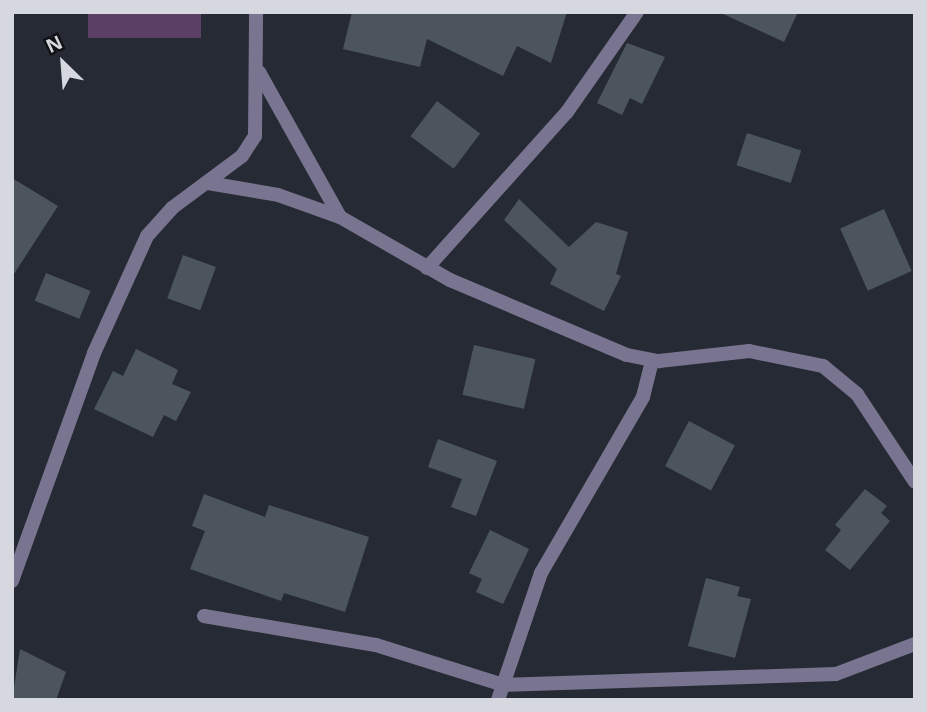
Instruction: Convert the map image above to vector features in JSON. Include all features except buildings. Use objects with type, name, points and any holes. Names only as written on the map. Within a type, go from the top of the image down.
[{"type":"street","points":[[12,581],[94,353],[142,245],[157,223],[208,183],[255,136],[259,72],[256,12]]},
{"type":"street","points":[[427,268],[568,112],[637,12]]},
{"type":"street","points":[[259,72],[341,217]]},
{"type":"street","points":[[208,183],[278,195],[341,217],[427,268],[604,346],[652,361],[731,350],[823,366],[857,394],[915,482]]},
{"type":"street","points":[[498,700],[541,573],[643,397],[652,361]]},
{"type":"street","points":[[204,616],[376,645],[504,685],[836,674],[915,643]]},
{"type":"shaded area","points":[[88,12],[201,12],[201,38],[88,38]]}]
